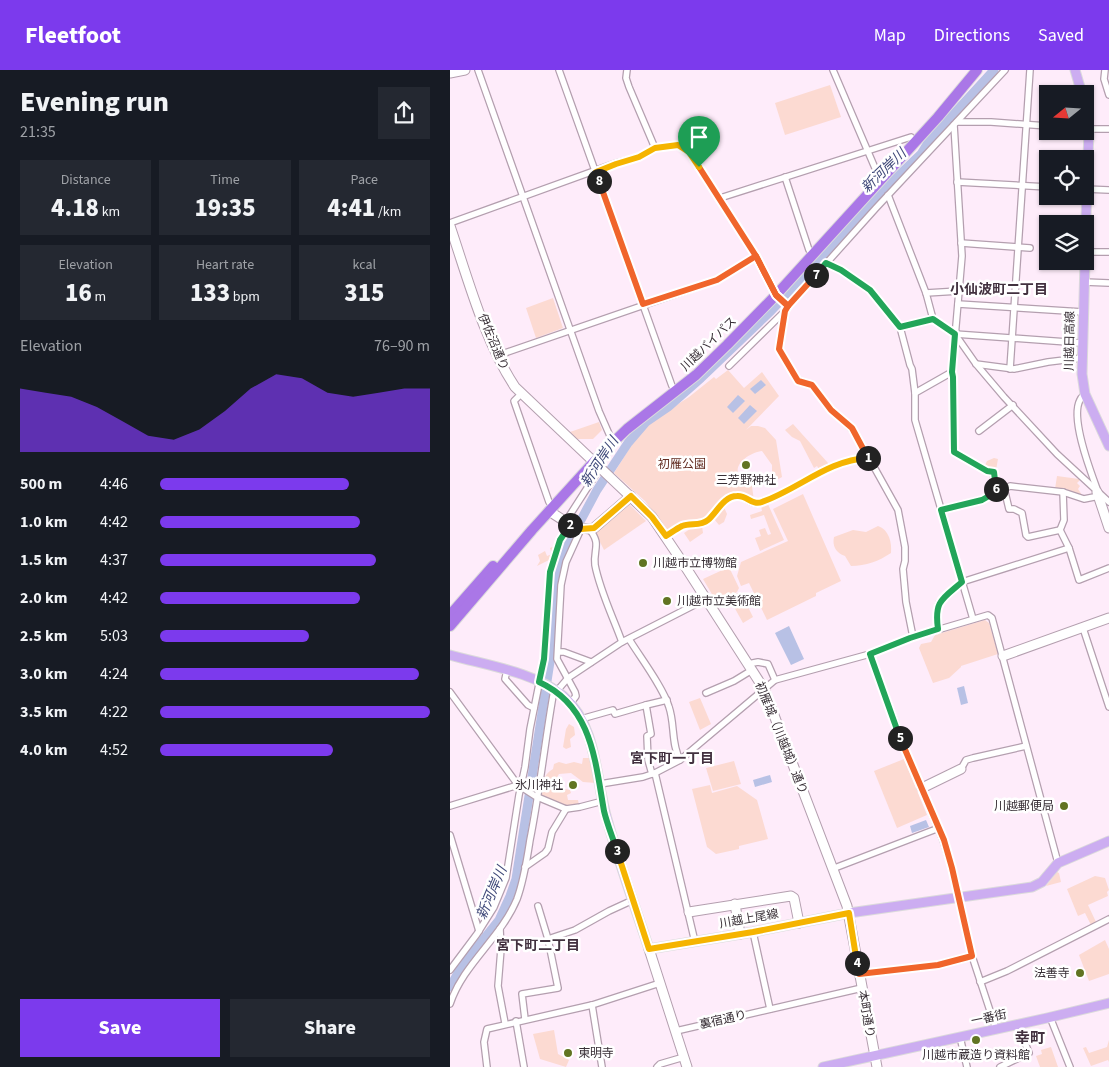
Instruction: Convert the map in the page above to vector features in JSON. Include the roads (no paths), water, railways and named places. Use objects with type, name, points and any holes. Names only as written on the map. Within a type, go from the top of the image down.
[{"type":"highway","name":"川越バイパス","points":[[597,465],[610,436],[724,343],[776,294],[809,250],[932,115],[968,70]]},
{"type":"highway","name":"川越バイパス","points":[[450,615],[549,506],[597,465],[627,429],[696,375],[776,294],[938,117],[978,70]]},
{"type":"highway","name":"川越バイパス","points":[[450,626],[549,506]]},
{"type":"main road","points":[[1075,70],[1079,85]]},
{"type":"main road","name":"川越日高線","points":[[1084,270],[1081,343],[1082,374],[1085,394],[1109,446]]},
{"type":"main road","points":[[450,655],[507,670],[540,682],[554,690],[570,704],[581,719],[589,739],[607,822],[649,949]]},
{"type":"main road","name":"川越上尾線","points":[[649,949],[753,932],[849,913],[1032,887],[1042,882],[1058,863],[1109,842]]},
{"type":"main road","name":"一番街","points":[[823,1067],[1050,1018],[1109,1003]]},
{"type":"street","points":[[450,74],[465,70]]},
{"type":"street","points":[[478,70],[599,412],[610,436]]},
{"type":"street","points":[[559,70],[672,386]]},
{"type":"street","points":[[627,70],[626,78],[629,87],[655,148]]},
{"type":"street","points":[[832,70],[878,174]]},
{"type":"street","points":[[729,366],[1005,70]]},
{"type":"street","points":[[1010,369],[1030,70]]},
{"type":"street","points":[[1105,70],[1104,79],[1109,95]]},
{"type":"street","points":[[956,124],[991,122],[1039,125]]},
{"type":"street","points":[[956,124],[957,182],[962,256],[952,372],[954,452],[987,471],[994,472],[996,492]]},
{"type":"street","points":[[1094,129],[1109,130]]},
{"type":"street","points":[[720,198],[911,137]]},
{"type":"street","points":[[450,225],[523,197],[639,157],[655,148],[678,145],[689,152],[720,198],[756,256],[776,294],[786,307],[779,349],[798,381],[812,385],[831,410],[852,428],[893,500],[900,520],[905,547],[906,561],[903,569],[906,602],[913,637]]},
{"type":"street","points":[[785,177],[809,250]]},
{"type":"street","points":[[957,182],[1039,187]]},
{"type":"street","points":[[1094,189],[1109,190]]},
{"type":"street","points":[[888,196],[926,293],[933,319],[955,334],[976,364],[1013,405],[1058,454],[1098,494],[1109,502]]},
{"type":"street","name":"伊佐沼通り","points":[[450,225],[496,356],[502,368],[521,394],[597,465]]},
{"type":"street","points":[[961,243],[1030,248]]},
{"type":"street","points":[[1094,251],[1109,252]]},
{"type":"street","points":[[496,356],[717,280],[756,256]]},
{"type":"street","points":[[826,263],[841,270],[870,290],[900,327],[912,369],[915,394],[915,420],[973,619]]},
{"type":"street","points":[[1084,282],[1109,283]]},
{"type":"street","points":[[926,293],[959,291]]},
{"type":"street","points":[[958,304],[1083,312]]},
{"type":"street","points":[[900,327],[933,319]]},
{"type":"street","points":[[955,334],[1081,343]]},
{"type":"street","points":[[976,364],[1010,369],[1081,358]]},
{"type":"street","points":[[915,394],[952,372]]},
{"type":"street","points":[[521,394],[514,404],[549,506],[568,523],[585,529],[596,540],[595,564],[622,642]]},
{"type":"street","points":[[1085,394],[1079,400],[1078,421],[1081,439],[1109,528]]},
{"type":"street","points":[[979,431],[1013,405]]},
{"type":"street","points":[[666,536],[680,527],[705,522],[732,497],[743,496],[753,503],[762,503],[833,465],[854,459],[869,458]]},
{"type":"street","points":[[450,970],[479,931],[499,896],[506,878],[544,659],[550,572],[560,540],[597,465]]},
{"type":"street","name":"初雁城（川越城）通り","points":[[597,465],[652,517],[764,689],[849,913]]},
{"type":"street","points":[[941,510],[982,500],[1010,486],[1063,492],[1084,499],[1098,494]]},
{"type":"street","points":[[1004,488],[1009,509],[1022,513],[1028,537],[1060,530]]},
{"type":"street","points":[[1063,492],[1064,520],[1060,530],[1069,548],[1079,580],[1109,568]]},
{"type":"street","points":[[585,529],[594,528],[631,496]]},
{"type":"street","points":[[570,704],[576,696],[575,692],[557,659],[561,585],[566,562],[585,529]]},
{"type":"street","points":[[938,629],[937,611],[939,603],[962,582],[1069,548]]},
{"type":"street","points":[[450,1004],[458,986],[507,920],[517,898],[526,867],[554,690],[568,678],[622,642],[706,599]]},
{"type":"street","points":[[600,784],[636,779],[654,774],[680,760],[776,680],[870,654],[913,637],[985,615],[992,618],[1058,863]]},
{"type":"street","points":[[1003,656],[1109,618]]},
{"type":"street","points":[[1083,628],[1109,707]]},
{"type":"street","points":[[629,639],[667,700],[672,718],[675,745],[680,760]]},
{"type":"street","points":[[558,652],[564,652],[591,662]]},
{"type":"street","points":[[870,654],[903,744],[949,856],[972,956],[996,1029]]},
{"type":"street","points":[[706,694],[734,681],[758,662],[768,664],[776,680]]},
{"type":"street","points":[[507,670],[505,679],[528,705],[534,708]]},
{"type":"street","points":[[450,692],[521,788],[566,809],[603,801]]},
{"type":"street","points":[[581,719],[613,710],[615,714],[667,700]]},
{"type":"street","points":[[646,705],[651,734],[646,736],[647,752],[689,912],[695,942]]},
{"type":"street","points":[[922,788],[961,769],[966,760],[1026,746]]},
{"type":"street","points":[[450,806],[521,788]]},
{"type":"street","points":[[526,867],[545,853],[552,832],[566,809]]},
{"type":"street","points":[[832,869],[939,828]]},
{"type":"street","points":[[450,835],[479,931]]},
{"type":"street","points":[[689,912],[791,896],[794,898],[799,923]]},
{"type":"street","points":[[548,939],[575,930],[633,900]]},
{"type":"street","points":[[735,904],[740,934]]},
{"type":"street","points":[[525,1019],[522,994],[558,988],[548,939],[538,906]]},
{"type":"street","name":"本町通り","points":[[849,913],[877,1067]]},
{"type":"street","points":[[980,982],[1007,971],[1109,919]]},
{"type":"street","points":[[500,929],[501,949],[498,986],[505,1024]]},
{"type":"street","points":[[753,932],[770,1009]]},
{"type":"street","points":[[649,949],[687,1067]]},
{"type":"street","points":[[859,974],[938,965],[972,956]]},
{"type":"street","points":[[486,1067],[484,1033],[486,1029],[592,1005],[660,983]]},
{"type":"street","name":"裏宿通り","points":[[676,1031],[862,988]]},
{"type":"street","points":[[592,1005],[602,1067]]},
{"type":"street","points":[[1050,1018],[1070,1067]]},
{"type":"street","points":[[516,1021],[524,1067]]},
{"type":"street","points":[[1000,1067],[1029,1053],[1018,1025]]},
{"type":"street","points":[[960,1037],[967,1067]]},
{"type":"street","points":[[657,1067],[660,1064],[684,1057]]},
{"type":"water","points":[[761,380],[766,385],[755,394],[750,389]]},
{"type":"water","points":[[738,395],[745,401],[733,413],[727,407]]},
{"type":"water","points":[[750,405],[757,411],[744,424],[738,418]]},
{"type":"water","points":[[789,626],[804,659],[791,665],[775,633]]},
{"type":"water","points":[[964,686],[968,703],[961,705],[957,688]]},
{"type":"water","points":[[770,775],[772,782],[755,787],[753,780]]},
{"type":"water","points":[[926,820],[929,827],[912,833],[910,826]]},
{"type":"waterway","name":"新河岸川","points":[[450,987],[462,966],[499,920],[516,879],[552,649],[553,603],[559,561],[597,490],[628,443],[646,422],[668,407],[701,378],[771,311],[872,201],[921,154],[929,141],[994,70]]},
{"type":"waterway","points":[[950,378],[950,388]]},
{"type":"waterway","points":[[950,449],[951,434]]},
{"type":"place","name":"三芳野神社","points":[[746,465]]},
{"type":"place","name":"川越市立博物館","points":[[643,563]]},
{"type":"place","name":"川越市立美術館","points":[[667,601]]},
{"type":"place","name":"氷川神社","points":[[573,785]]},
{"type":"place","name":"川越郵便局","points":[[1064,806]]},
{"type":"place","name":"法善寺","points":[[1080,973]]},
{"type":"place","name":"川越市蔵造り資料館","points":[[976,1040]]},
{"type":"place","name":"東明寺","points":[[568,1053]]},
{"type":"district","name":"小仙波町二丁目","points":[[999,290]]},
{"type":"district","name":"宮下町一丁目","points":[[672,759]]},
{"type":"district","name":"宮下町二丁目","points":[[538,946]]},
{"type":"district","name":"幸町","points":[[1030,1038]]},
{"type":"park label","name":"初雁公園","points":[[682,464]]}]
